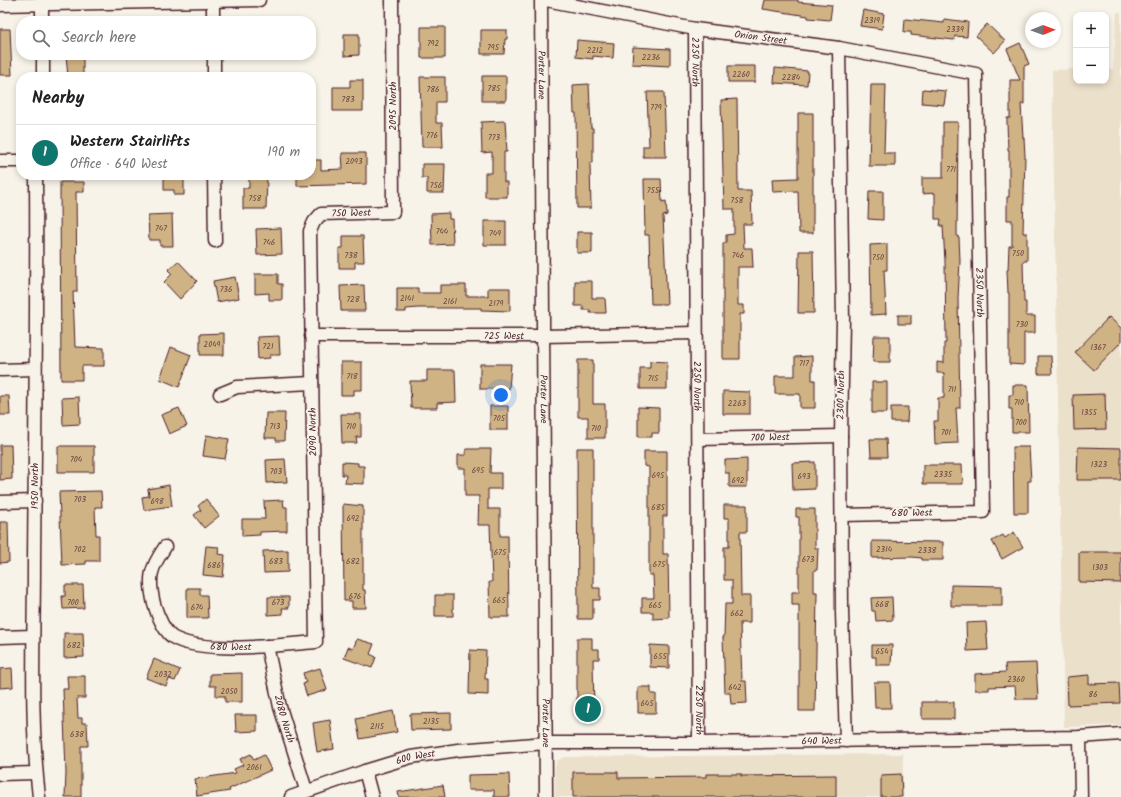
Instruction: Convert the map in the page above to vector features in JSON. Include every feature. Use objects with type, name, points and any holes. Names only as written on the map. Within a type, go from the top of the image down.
[{"type":"street","points":[[213,0],[213,16]]},
{"type":"street","points":[[0,5],[259,0]]},
{"type":"street","name":"2095 North","points":[[392,0],[393,212]]},
{"type":"street","name":"Porter Lane","points":[[541,0],[546,797]]},
{"type":"street","name":"Onion Street","points":[[546,0],[695,28],[839,48],[976,74]]},
{"type":"street","points":[[42,5],[42,16]]},
{"type":"street","name":"2250 North","points":[[695,28],[696,333],[699,439],[699,744]]},
{"type":"street","name":"2300 North","points":[[839,48],[843,320],[841,436],[842,620],[846,741]]},
{"type":"street","points":[[43,60],[43,72]]},
{"type":"street","points":[[214,60],[214,72]]},
{"type":"street","name":"2350 North","points":[[976,74],[983,512]]},
{"type":"street","points":[[0,161],[16,161]]},
{"type":"street","name":"1950 North","points":[[36,180],[37,280],[33,636],[36,773],[39,797]]},
{"type":"street","points":[[214,180],[215,241]]},
{"type":"street","name":"750 West","points":[[314,222],[321,214],[393,212]]},
{"type":"street","name":"2090 North","points":[[314,222],[310,231],[316,642]]},
{"type":"street","name":"725 West","points":[[311,336],[543,336],[696,333]]},
{"type":"street","points":[[0,370],[35,369]]},
{"type":"street","points":[[220,394],[237,387],[312,383]]},
{"type":"street","name":"700 West","points":[[699,439],[841,436]]},
{"type":"street","points":[[0,502],[35,502]]},
{"type":"street","name":"680 West","points":[[842,515],[983,512]]},
{"type":"street","name":"680 West","points":[[165,547],[153,564],[150,586],[157,617],[174,639],[200,646],[267,646],[316,642]]},
{"type":"street","points":[[0,637],[33,636]]},
{"type":"street","name":"2080 North","points":[[267,646],[280,706],[306,790]]},
{"type":"street","name":"640 West","points":[[546,743],[699,744],[1080,737],[1121,734]]},
{"type":"street","points":[[1080,737],[1081,797]]},
{"type":"street","name":"600 West","points":[[291,797],[306,790],[365,770],[411,758],[458,750],[546,743]]},
{"type":"street","points":[[365,770],[372,797]]},
{"type":"street","points":[[0,774],[36,773]]},
{"type":"shaded area","points":[[1117,12],[1121,13],[1121,725],[1064,727],[1052,70],[1073,69],[1073,84],[1109,84],[1109,69],[1113,69]]},
{"type":"shaded area","points":[[903,754],[903,797],[555,797],[555,767],[557,761],[564,757]]},
{"type":"building","points":[[765,0],[798,0],[798,2],[832,5],[830,20],[808,18],[808,16],[763,9]]},
{"type":"building","points":[[863,10],[884,14],[882,29],[860,26]]},
{"type":"building","points":[[905,19],[944,23],[944,19],[968,22],[967,37],[955,36],[954,40],[911,35],[911,32],[904,32]]},
{"type":"building","points":[[987,24],[1005,41],[994,53],[976,36]]},
{"type":"building","points":[[421,27],[445,27],[445,58],[421,58]]},
{"type":"building","points":[[0,29],[10,29],[12,75],[0,75]]},
{"type":"building","points":[[481,30],[507,30],[504,54],[481,54]]},
{"type":"building","points":[[344,34],[359,34],[359,55],[344,56]]},
{"type":"building","points":[[577,40],[614,43],[613,58],[593,56],[593,59],[576,57]]},
{"type":"building","points":[[1020,43],[1029,64],[1024,66],[1024,104],[1021,104],[1025,156],[1023,233],[1027,233],[1027,261],[1023,261],[1024,302],[1026,302],[1026,316],[1035,316],[1035,333],[1024,333],[1024,365],[1009,364],[1009,293],[1007,270],[1009,246],[1012,246],[1012,220],[1007,220],[1007,197],[1009,197],[1009,150],[1007,118],[1010,118],[1010,80],[1020,80],[1007,49]]},
{"type":"building","points":[[633,47],[670,49],[670,66],[632,64]]},
{"type":"building","points":[[66,60],[83,60],[83,72],[68,72]]},
{"type":"building","points":[[728,66],[755,66],[755,82],[728,82]]},
{"type":"building","points":[[775,68],[808,71],[807,85],[774,83]]},
{"type":"building","points":[[482,76],[506,76],[506,101],[482,101]]},
{"type":"building","points":[[420,77],[445,77],[445,102],[436,102],[436,123],[442,123],[443,147],[422,147]]},
{"type":"building","points":[[350,80],[363,80],[363,111],[333,111],[333,87],[350,87]]},
{"type":"building","points":[[589,84],[591,128],[593,128],[593,163],[590,163],[591,208],[577,208],[576,113],[574,113],[573,85]]},
{"type":"building","points":[[871,85],[886,85],[884,153],[895,153],[895,166],[869,166]]},
{"type":"building","points":[[923,89],[946,91],[944,105],[922,103]]},
{"type":"building","points":[[647,92],[664,92],[666,157],[643,157],[643,146],[649,146]]},
{"type":"building","points":[[737,99],[738,191],[751,191],[752,224],[743,224],[744,248],[752,248],[753,267],[738,267],[738,305],[744,305],[744,314],[740,314],[740,359],[723,359],[723,243],[726,243],[726,235],[734,234],[734,209],[724,209],[721,100]]},
{"type":"building","points":[[798,113],[813,113],[813,233],[799,233],[798,191],[773,192],[772,179],[798,178]]},
{"type":"building","points":[[505,121],[507,152],[504,152],[504,182],[507,182],[507,197],[485,197],[485,173],[492,173],[492,152],[482,153],[481,122]]},
{"type":"building","points":[[943,122],[958,122],[957,237],[959,237],[960,261],[958,298],[960,408],[956,408],[958,443],[935,444],[934,421],[938,421],[938,398],[944,398],[944,373],[937,373],[937,362],[944,363],[944,343],[946,343],[945,262],[943,226],[940,226],[941,219],[935,219],[935,193],[922,194],[922,178],[943,178]]},
{"type":"building","points":[[342,153],[366,153],[366,184],[297,186],[297,180],[316,180],[316,160],[321,160],[321,170],[343,169]]},
{"type":"building","points":[[422,164],[445,164],[444,193],[427,193],[427,178],[422,178]]},
{"type":"building","points":[[644,179],[661,179],[662,202],[666,201],[667,215],[663,216],[667,304],[651,304],[649,235],[645,235]]},
{"type":"building","points":[[164,180],[184,180],[184,195],[174,195],[174,190],[164,190]]},
{"type":"building","points":[[249,180],[267,180],[266,209],[243,209],[243,188],[249,188]]},
{"type":"building","points":[[60,182],[84,182],[84,192],[76,192],[77,292],[73,292],[75,347],[104,348],[104,366],[82,366],[82,380],[61,380]]},
{"type":"building","points":[[869,191],[883,191],[883,220],[868,219]]},
{"type":"building","points":[[449,213],[449,219],[452,219],[453,244],[432,245],[431,214]]},
{"type":"building","points":[[172,214],[173,246],[160,246],[160,240],[149,240],[148,215]]},
{"type":"building","points":[[484,221],[506,221],[506,245],[484,245]]},
{"type":"building","points":[[281,228],[282,254],[257,255],[256,229]]},
{"type":"building","points":[[577,232],[592,232],[592,253],[577,253]]},
{"type":"building","points":[[343,236],[363,236],[364,262],[355,262],[355,268],[339,268],[339,248],[343,248]]},
{"type":"building","points":[[887,244],[887,270],[884,270],[886,314],[871,315],[870,245]]},
{"type":"building","points":[[799,251],[813,251],[814,313],[798,313]]},
{"type":"building","points":[[178,261],[197,281],[180,299],[164,282],[172,274],[168,270]]},
{"type":"building","points":[[255,274],[278,274],[278,284],[282,284],[282,300],[269,300],[269,293],[255,294]]},
{"type":"building","points":[[235,277],[239,298],[217,302],[213,281]]},
{"type":"building","points":[[575,281],[592,281],[592,298],[605,298],[606,313],[590,313],[590,310],[583,310],[583,306],[575,306]]},
{"type":"building","points":[[364,285],[365,311],[341,311],[340,286]]},
{"type":"building","points":[[440,285],[466,285],[466,296],[488,296],[488,288],[510,288],[510,311],[481,310],[481,308],[418,308],[406,309],[406,312],[397,312],[397,288],[418,288],[418,293],[440,293]]},
{"type":"building","points":[[898,315],[911,315],[911,324],[898,324]]},
{"type":"building","points":[[1109,317],[1121,328],[1121,342],[1094,370],[1075,352]]},
{"type":"building","points":[[224,333],[224,355],[200,355],[200,334]]},
{"type":"building","points":[[279,336],[280,355],[270,355],[270,358],[258,359],[257,337]]},
{"type":"building","points":[[874,336],[890,336],[890,362],[873,362]]},
{"type":"building","points":[[171,347],[191,355],[179,387],[160,379]]},
{"type":"building","points":[[812,356],[812,380],[815,380],[815,408],[800,408],[800,394],[775,394],[775,376],[795,376],[795,357]]},
{"type":"building","points":[[1038,356],[1051,356],[1052,374],[1038,374]]},
{"type":"building","points":[[578,360],[593,360],[593,404],[605,404],[605,438],[588,438],[588,417],[578,417]]},
{"type":"building","points":[[650,361],[667,362],[667,389],[640,389],[640,368],[650,368]]},
{"type":"building","points":[[341,362],[362,362],[362,390],[354,390],[354,395],[341,395]]},
{"type":"building","points":[[480,364],[511,364],[509,389],[480,389]]},
{"type":"building","points":[[427,370],[455,370],[456,402],[437,403],[437,408],[411,408],[410,381],[427,381]]},
{"type":"building","points":[[872,382],[887,382],[887,413],[872,413]]},
{"type":"building","points":[[1013,385],[1028,385],[1029,432],[1012,432],[1012,409],[1009,409],[1009,395],[1013,395]]},
{"type":"building","points":[[723,391],[750,392],[750,414],[723,414]]},
{"type":"building","points":[[1105,394],[1106,429],[1074,430],[1073,395]]},
{"type":"building","points":[[0,396],[9,396],[10,415],[0,415]]},
{"type":"building","points":[[79,397],[80,424],[63,425],[62,398]]},
{"type":"building","points":[[490,406],[508,406],[508,430],[490,430]]},
{"type":"building","points":[[638,407],[659,408],[659,433],[652,433],[652,437],[638,437]]},
{"type":"building","points":[[891,407],[908,407],[907,422],[891,422]]},
{"type":"building","points":[[179,408],[187,426],[169,434],[161,415]]},
{"type":"building","points":[[266,413],[285,413],[284,441],[276,441],[276,438],[265,438]]},
{"type":"building","points":[[341,414],[361,414],[361,437],[356,437],[357,443],[342,443]]},
{"type":"building","points":[[206,435],[229,439],[225,459],[203,456]]},
{"type":"building","points":[[870,439],[886,439],[887,457],[871,457]]},
{"type":"building","points":[[0,445],[11,445],[12,479],[0,480]]},
{"type":"building","points":[[58,446],[94,446],[94,472],[58,472]]},
{"type":"building","points":[[1013,447],[1029,447],[1031,481],[1028,481],[1028,513],[1014,513]]},
{"type":"building","points":[[1078,447],[1121,448],[1121,480],[1077,480]]},
{"type":"building","points":[[577,448],[593,448],[593,588],[600,588],[600,600],[593,600],[593,619],[578,619]]},
{"type":"building","points":[[466,449],[491,449],[490,473],[501,473],[501,489],[488,489],[488,509],[500,509],[500,536],[508,536],[509,617],[490,617],[489,582],[492,582],[490,525],[478,525],[479,496],[465,496],[465,468],[458,468],[458,455],[466,455]]},
{"type":"building","points":[[644,451],[667,451],[667,516],[663,516],[663,554],[668,554],[669,618],[653,619],[653,612],[642,612],[642,598],[654,598],[653,575],[649,575],[649,467],[644,466]]},
{"type":"building","points":[[285,459],[287,482],[267,483],[266,460]]},
{"type":"building","points":[[747,459],[747,487],[729,487],[729,473],[725,473],[725,460]]},
{"type":"building","points":[[342,462],[358,463],[358,466],[364,466],[364,484],[345,483],[346,475],[342,475]]},
{"type":"building","points":[[815,462],[815,489],[793,490],[792,463]]},
{"type":"building","points":[[923,465],[962,465],[963,484],[923,484]]},
{"type":"building","points":[[169,485],[172,506],[144,510],[142,497],[149,496],[148,489]]},
{"type":"building","points":[[101,491],[102,507],[95,507],[96,535],[99,535],[99,561],[86,561],[86,564],[62,565],[59,492]]},
{"type":"building","points":[[206,499],[219,516],[204,528],[194,515],[201,510],[198,506]]},
{"type":"building","points":[[283,500],[284,507],[287,507],[287,531],[260,532],[260,535],[242,536],[242,519],[265,519],[264,501]]},
{"type":"building","points":[[343,504],[363,506],[363,590],[365,590],[366,608],[352,608],[352,601],[344,601]]},
{"type":"building","points":[[724,505],[747,505],[747,532],[740,532],[741,596],[750,596],[750,623],[740,623],[742,681],[746,681],[747,703],[731,704],[730,693],[725,693],[723,637],[725,604],[732,604],[732,580],[724,580],[724,547],[729,547],[729,518],[724,518]]},
{"type":"building","points":[[796,509],[815,509],[815,548],[818,548],[817,570],[814,570],[814,592],[817,592],[815,711],[799,711],[799,605],[792,605],[792,592],[799,592],[799,517],[796,517]]},
{"type":"building","points":[[0,522],[8,522],[9,562],[0,563]]},
{"type":"building","points":[[1014,532],[1023,547],[1002,559],[992,541],[1003,535],[1005,538]]},
{"type":"building","points":[[872,541],[943,542],[943,560],[922,560],[922,558],[912,557],[872,558]]},
{"type":"building","points":[[206,546],[219,547],[218,554],[225,555],[223,577],[203,575]]},
{"type":"building","points":[[288,550],[288,572],[264,573],[263,551]]},
{"type":"building","points":[[1079,552],[1121,552],[1121,583],[1079,582]]},
{"type":"building","points":[[65,585],[83,585],[84,608],[63,609],[62,596],[65,596]]},
{"type":"building","points":[[951,585],[1002,586],[1002,606],[951,606]]},
{"type":"building","points":[[187,588],[200,588],[200,595],[207,595],[208,618],[187,618]]},
{"type":"building","points":[[435,595],[453,595],[453,616],[435,616]]},
{"type":"building","points":[[268,597],[289,597],[289,608],[282,608],[283,614],[268,615]]},
{"type":"building","points":[[892,597],[893,620],[876,621],[875,611],[872,611],[871,598]]},
{"type":"building","points":[[986,622],[988,650],[967,651],[966,623]]},
{"type":"building","points":[[64,633],[83,633],[84,657],[64,658]]},
{"type":"building","points":[[577,638],[592,638],[592,649],[599,649],[599,659],[593,659],[594,712],[577,712]]},
{"type":"building","points":[[357,639],[374,644],[370,654],[376,657],[372,668],[344,658],[348,647],[353,649]]},
{"type":"building","points":[[650,645],[669,646],[669,668],[650,667]]},
{"type":"building","points":[[872,645],[892,645],[891,665],[876,665],[876,657],[872,657]]},
{"type":"building","points":[[470,650],[486,651],[485,679],[488,679],[488,695],[469,694]]},
{"type":"building","points":[[154,659],[180,670],[175,681],[169,679],[166,686],[146,678]]},
{"type":"building","points":[[1036,663],[1038,699],[1016,699],[1015,686],[989,687],[989,690],[975,690],[975,674],[1006,672],[1005,664]]},
{"type":"building","points":[[12,668],[13,687],[0,688],[0,669]]},
{"type":"building","points":[[320,668],[327,690],[307,696],[303,684],[306,683],[303,673]]},
{"type":"building","points":[[242,673],[242,702],[225,702],[225,696],[216,696],[216,686],[210,686],[210,674]]},
{"type":"building","points":[[1089,675],[1089,684],[1119,683],[1120,703],[1068,705],[1067,677]]},
{"type":"building","points":[[67,676],[85,676],[85,698],[77,698],[78,718],[82,718],[82,723],[87,723],[88,746],[81,746],[81,797],[65,797],[66,773],[63,689],[68,689]]},
{"type":"building","points":[[874,682],[890,682],[891,708],[875,708]]},
{"type":"building","points":[[638,687],[651,687],[651,694],[656,694],[656,713],[638,713]]},
{"type":"building","points":[[922,702],[954,702],[954,719],[922,719]]},
{"type":"building","points":[[393,711],[397,732],[360,739],[356,719]]},
{"type":"building","points":[[451,713],[451,729],[411,730],[410,714]]},
{"type":"building","points":[[235,715],[257,715],[257,731],[236,732]]},
{"type":"building","points":[[330,720],[334,749],[317,752],[313,723]]},
{"type":"building","points":[[251,754],[254,760],[264,755],[271,770],[229,789],[230,791],[197,796],[195,779],[236,773],[234,769],[243,765],[240,759]]},
{"type":"building","points":[[573,772],[618,772],[618,778],[706,777],[706,774],[741,774],[741,776],[836,775],[836,797],[573,797]]},
{"type":"building","points":[[509,774],[510,797],[494,797],[494,790],[468,790],[468,775]]},
{"type":"building","points":[[901,774],[902,797],[881,797],[881,775]]},
{"type":"building","points":[[443,785],[445,797],[399,797],[398,792]]},
{"type":"place","name":"Western Stairlifts","points":[[588,709]]}]
